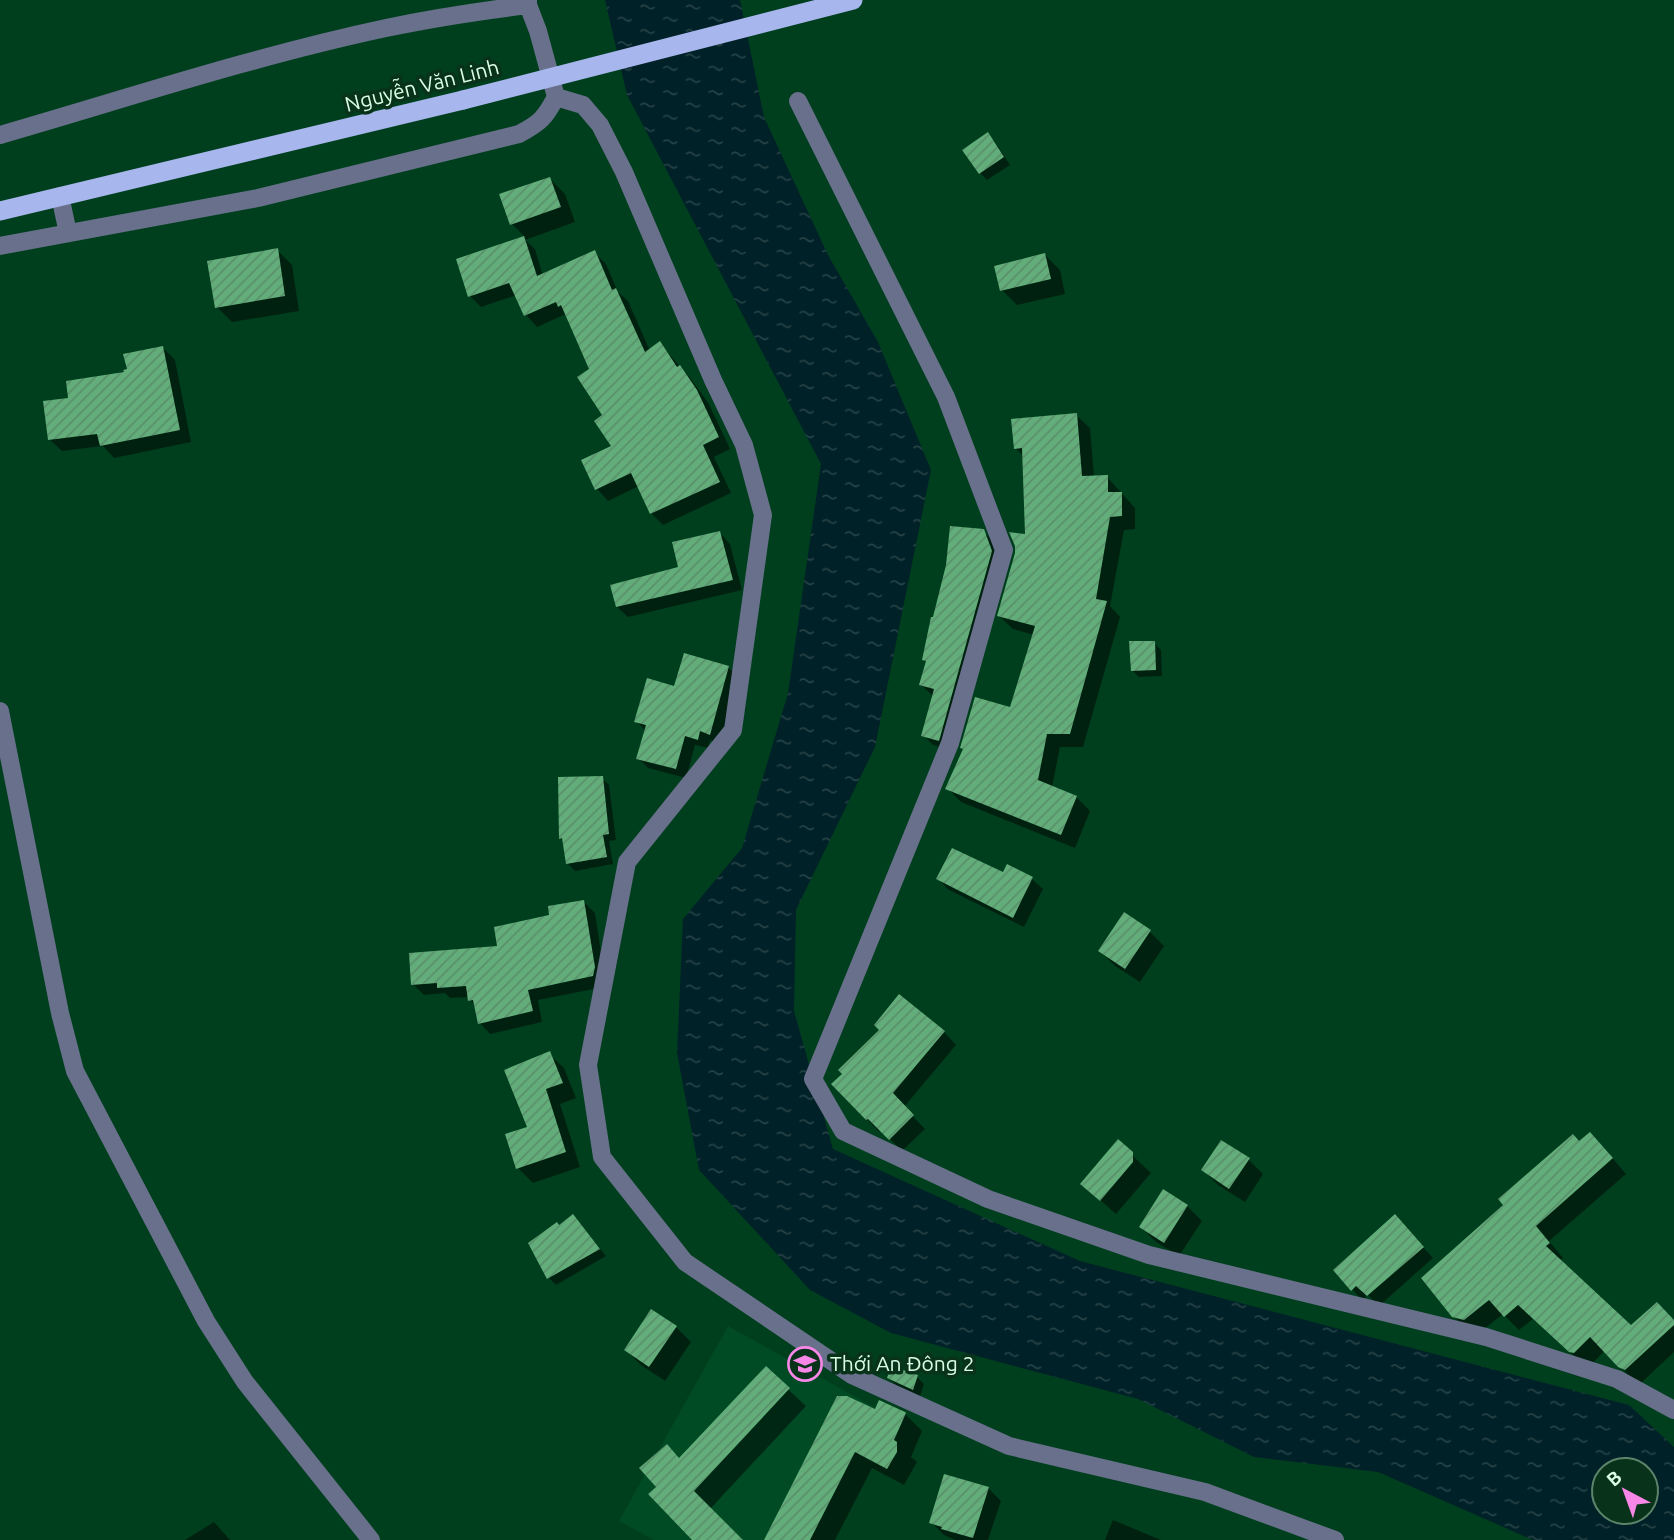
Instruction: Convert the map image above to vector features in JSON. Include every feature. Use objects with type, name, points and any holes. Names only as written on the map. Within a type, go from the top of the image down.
[{"type":"highway","name":"Nguyễn Văn Linh","points":[[0,211],[463,100],[853,0]]},
{"type":"street","points":[[0,135],[243,62],[386,28],[528,2],[556,97],[547,115],[538,124],[519,134],[258,198],[0,246]]},
{"type":"street","points":[[556,97],[583,105],[600,125],[624,173],[713,380],[744,445],[763,515],[733,730],[627,862],[588,1065],[601,1157],[685,1262],[852,1375],[1009,1446],[1205,1492],[1335,1540]]},
{"type":"street","points":[[798,101],[946,397],[1004,550],[950,743],[813,1079],[842,1131],[988,1199],[1150,1255],[1486,1337],[1617,1380],[1674,1410]]},
{"type":"street","points":[[60,197],[68,233]]},
{"type":"street","points":[[0,711],[60,1013],[75,1071],[206,1321],[246,1382],[371,1540]]},
{"type":"shaded area","points":[[728,1326],[874,1407],[800,1540],[654,1540],[619,1521]]},
{"type":"water","points":[[605,0],[740,0],[764,117],[828,255],[878,342],[931,470],[875,747],[796,910],[794,1011],[833,1149],[1080,1261],[1629,1405],[1674,1447],[1674,1540],[1533,1540],[1378,1472],[1254,1457],[1138,1399],[891,1333],[810,1290],[699,1170],[677,1053],[683,919],[742,848],[788,693],[821,464],[627,95]]},
{"type":"building","points":[[988,132],[1004,157],[979,174],[962,150]]},
{"type":"building","points":[[550,177],[561,207],[510,225],[499,194]]},
{"type":"building","points":[[524,236],[537,276],[595,250],[612,290],[616,288],[645,352],[660,341],[677,367],[680,365],[697,390],[719,437],[703,445],[720,482],[650,514],[631,473],[595,490],[581,460],[611,446],[594,421],[602,415],[577,377],[589,369],[561,305],[558,307],[556,302],[524,316],[509,283],[468,297],[456,259]]},
{"type":"building","points":[[278,248],[285,296],[215,308],[207,261]]},
{"type":"building","points":[[1045,253],[1051,279],[1000,291],[994,266]]},
{"type":"building","points":[[163,346],[180,430],[100,446],[97,434],[48,440],[43,401],[68,398],[66,381],[124,372],[123,370],[127,369],[123,354]]},
{"type":"building","points":[[1077,413],[1082,476],[1108,475],[1108,492],[1122,492],[1122,516],[1110,517],[1096,599],[1107,601],[1070,734],[1047,734],[1038,780],[1077,796],[1061,835],[945,789],[963,749],[960,748],[975,697],[1010,707],[1035,626],[997,616],[1015,553],[1009,532],[1025,534],[1022,448],[1014,449],[1011,419]]},
{"type":"building","points":[[950,526],[984,529],[992,551],[939,741],[921,736],[934,689],[919,685],[926,661],[922,660],[931,617],[946,565]]},
{"type":"building","points":[[720,531],[733,580],[616,607],[610,585],[678,567],[672,542]]},
{"type":"building","points":[[1129,641],[1155,641],[1156,670],[1131,671]]},
{"type":"building","points":[[684,653],[729,666],[710,735],[700,731],[698,740],[685,736],[676,769],[636,759],[646,725],[634,722],[647,678],[674,686]]},
{"type":"building","points":[[603,776],[609,834],[603,835],[607,857],[566,864],[562,838],[559,839],[558,777]]},
{"type":"building","points":[[952,848],[1003,872],[1007,864],[1033,877],[1013,918],[936,879]]},
{"type":"building","points":[[584,900],[595,967],[593,976],[528,990],[533,1011],[478,1024],[473,1000],[468,1001],[466,986],[437,988],[437,983],[411,985],[409,953],[497,946],[494,927],[549,915],[548,906]]},
{"type":"building","points":[[1124,912],[1151,930],[1125,969],[1098,951]]},
{"type":"building","points":[[899,994],[945,1031],[893,1093],[914,1115],[889,1140],[831,1084],[842,1074],[838,1070],[879,1030],[874,1025]]},
{"type":"building","points":[[550,1051],[563,1083],[546,1089],[566,1152],[516,1169],[505,1134],[527,1127],[504,1070]]},
{"type":"building","points":[[1590,1132],[1613,1158],[1536,1226],[1550,1243],[1546,1246],[1631,1325],[1657,1302],[1674,1320],[1674,1325],[1625,1370],[1618,1367],[1590,1337],[1574,1353],[1569,1352],[1518,1305],[1504,1317],[1489,1300],[1464,1320],[1452,1317],[1421,1278],[1503,1205],[1498,1199],[1573,1134],[1579,1141]]},
{"type":"building","points":[[1118,1139],[1133,1152],[1133,1162],[1100,1201],[1080,1184]]},
{"type":"building","points":[[1221,1140],[1250,1158],[1229,1189],[1201,1170]]},
{"type":"building","points":[[1163,1189],[1188,1205],[1164,1243],[1139,1227]]},
{"type":"building","points":[[573,1214],[600,1249],[547,1279],[528,1243]]},
{"type":"building","points":[[1395,1214],[1424,1247],[1367,1296],[1356,1286],[1351,1291],[1333,1270]]},
{"type":"building","points":[[651,1309],[677,1326],[649,1367],[624,1350]]},
{"type":"building","points":[[766,1366],[790,1388],[694,1491],[743,1540],[692,1540],[648,1494],[656,1487],[639,1468],[667,1444],[679,1458]]},
{"type":"building","points":[[891,1366],[918,1375],[913,1390],[887,1378]]},
{"type":"building","points":[[837,1396],[847,1396],[875,1409],[879,1400],[905,1412],[894,1440],[897,1442],[897,1452],[887,1469],[855,1452],[810,1540],[764,1540]]},
{"type":"building","points":[[944,1474],[989,1487],[973,1538],[929,1523]]},
{"type":"place","name":"Thới An Đông 2","points":[[805,1364]]}]
